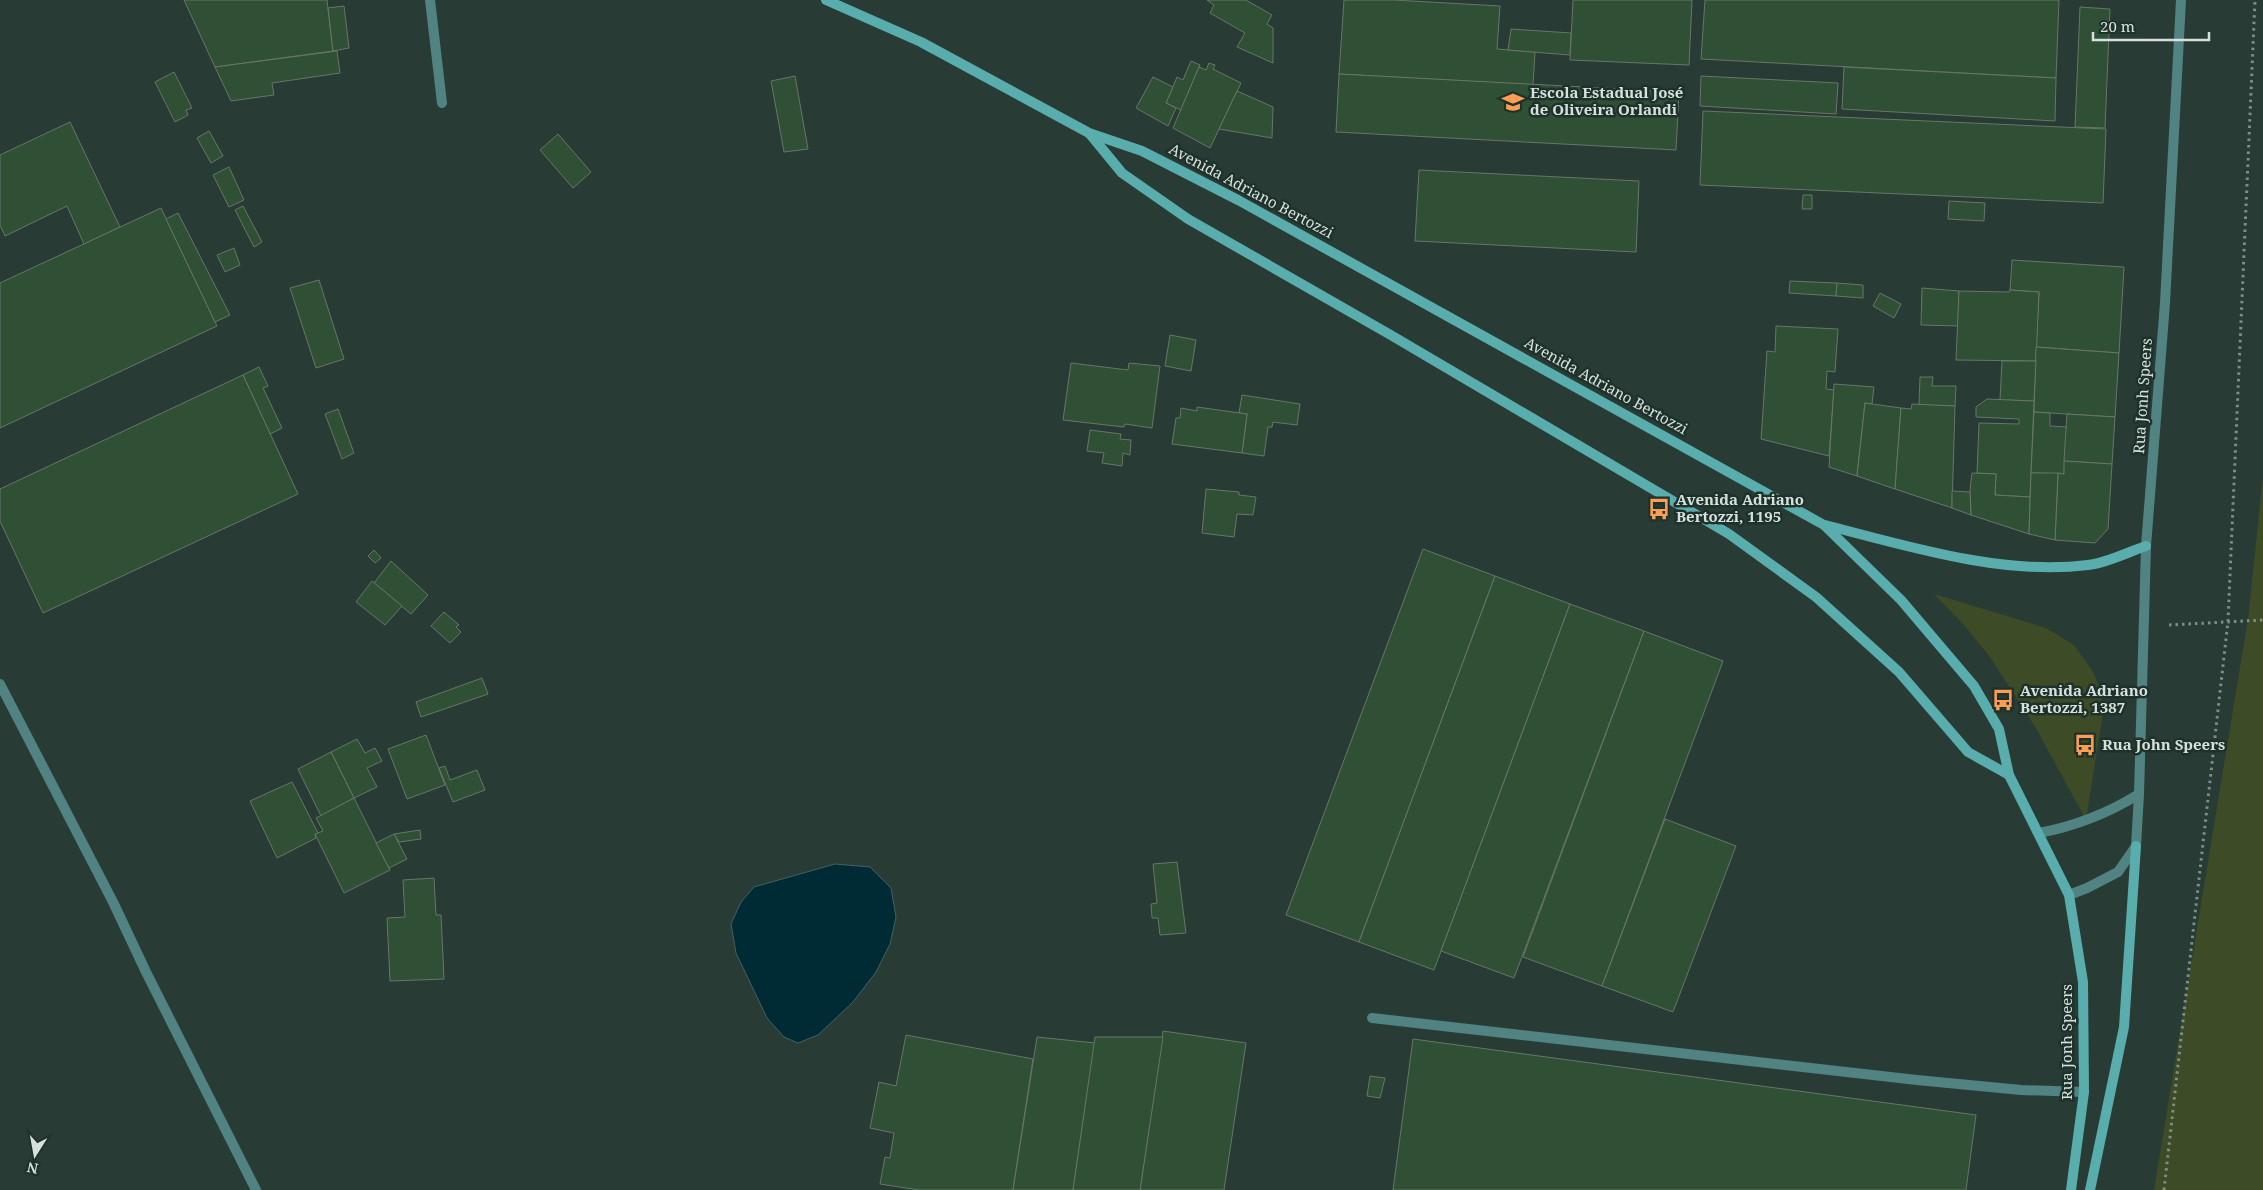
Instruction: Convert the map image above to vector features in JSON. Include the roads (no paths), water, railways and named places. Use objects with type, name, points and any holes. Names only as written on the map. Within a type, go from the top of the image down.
[{"type":"main road","name":"Avenida Adriano Bertozzi","points":[[826,0],[921,42],[1090,133],[1142,151],[1238,200],[1824,525],[1901,600],[1974,686],[1998,729],[2009,775],[2039,833]]},
{"type":"main road","name":"Avenida Adriano Bertozzi","points":[[1090,133],[1122,173],[1188,219],[1389,334],[1729,534],[1816,597],[1899,672],[1968,752],[2009,775]]},
{"type":"main road","points":[[1824,525],[1941,554],[2032,567],[2089,565],[2146,546]]},
{"type":"main road","name":"Rua Jonh Speers","points":[[2039,833],[2069,895],[2084,982],[2084,1092],[2071,1190]]},
{"type":"main road","points":[[2090,1190],[2124,1027],[2136,846]]},
{"type":"street","points":[[430,0],[442,103]]},
{"type":"street","name":"Rua Jonh Speers","points":[[2136,846],[2146,546],[2165,304],[2181,0]]},
{"type":"street","points":[[0,684],[113,902],[146,972],[256,1190]]},
{"type":"street","points":[[2039,833],[2089,821],[2115,810],[2139,794]]},
{"type":"street","points":[[2069,895],[2118,872],[2136,846]]},
{"type":"street","points":[[1372,1018],[1936,1082],[2021,1090],[2084,1092]]},
{"type":"water","points":[[835,864],[870,867],[891,888],[896,917],[890,944],[876,972],[853,1002],[818,1035],[798,1043],[784,1037],[767,1018],[736,953],[731,924],[741,902],[754,887]]},
{"type":"place","name":"Escola Estadual José de Oliveira Orlandi","points":[[1513,102]]},
{"type":"place","name":"Avenida Adriano Bertozzi, 1195","points":[[1659,509]]},
{"type":"place","name":"Avenida Adriano Bertozzi, 1387","points":[[2003,700]]},
{"type":"place","name":"Rua John Speers","points":[[2085,745]]}]
